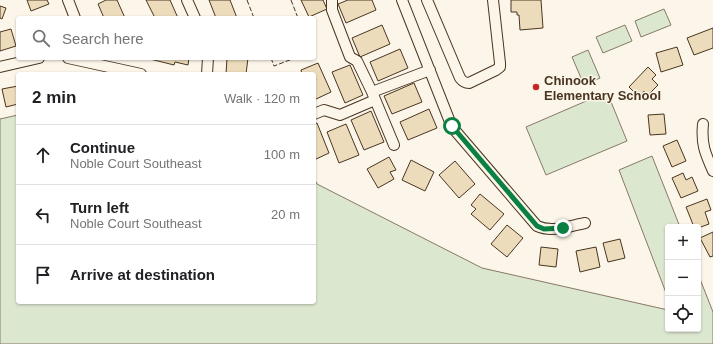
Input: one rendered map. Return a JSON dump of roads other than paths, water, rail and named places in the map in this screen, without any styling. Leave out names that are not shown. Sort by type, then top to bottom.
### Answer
[{"type":"street","points":[[68,0],[74,16]]},
{"type":"street","points":[[187,0],[194,16]]},
{"type":"street","points":[[332,0],[332,10],[350,57],[358,61],[394,145]]},
{"type":"street","points":[[402,0],[452,126],[537,226],[544,229],[553,229],[585,224]]},
{"type":"street","points":[[427,0],[460,78],[466,83],[469,83],[500,67],[492,0]]},
{"type":"street","points":[[0,67],[30,60]]},
{"type":"street","points":[[207,72],[208,60]]},
{"type":"street","points":[[93,61],[134,72]]},
{"type":"street","points":[[316,113],[324,110],[340,115],[373,96],[430,70]]},
{"type":"street","points":[[703,124],[701,138],[713,171]]},
{"type":"place","name":"Chinook Elementary School","points":[[536,87]]}]
